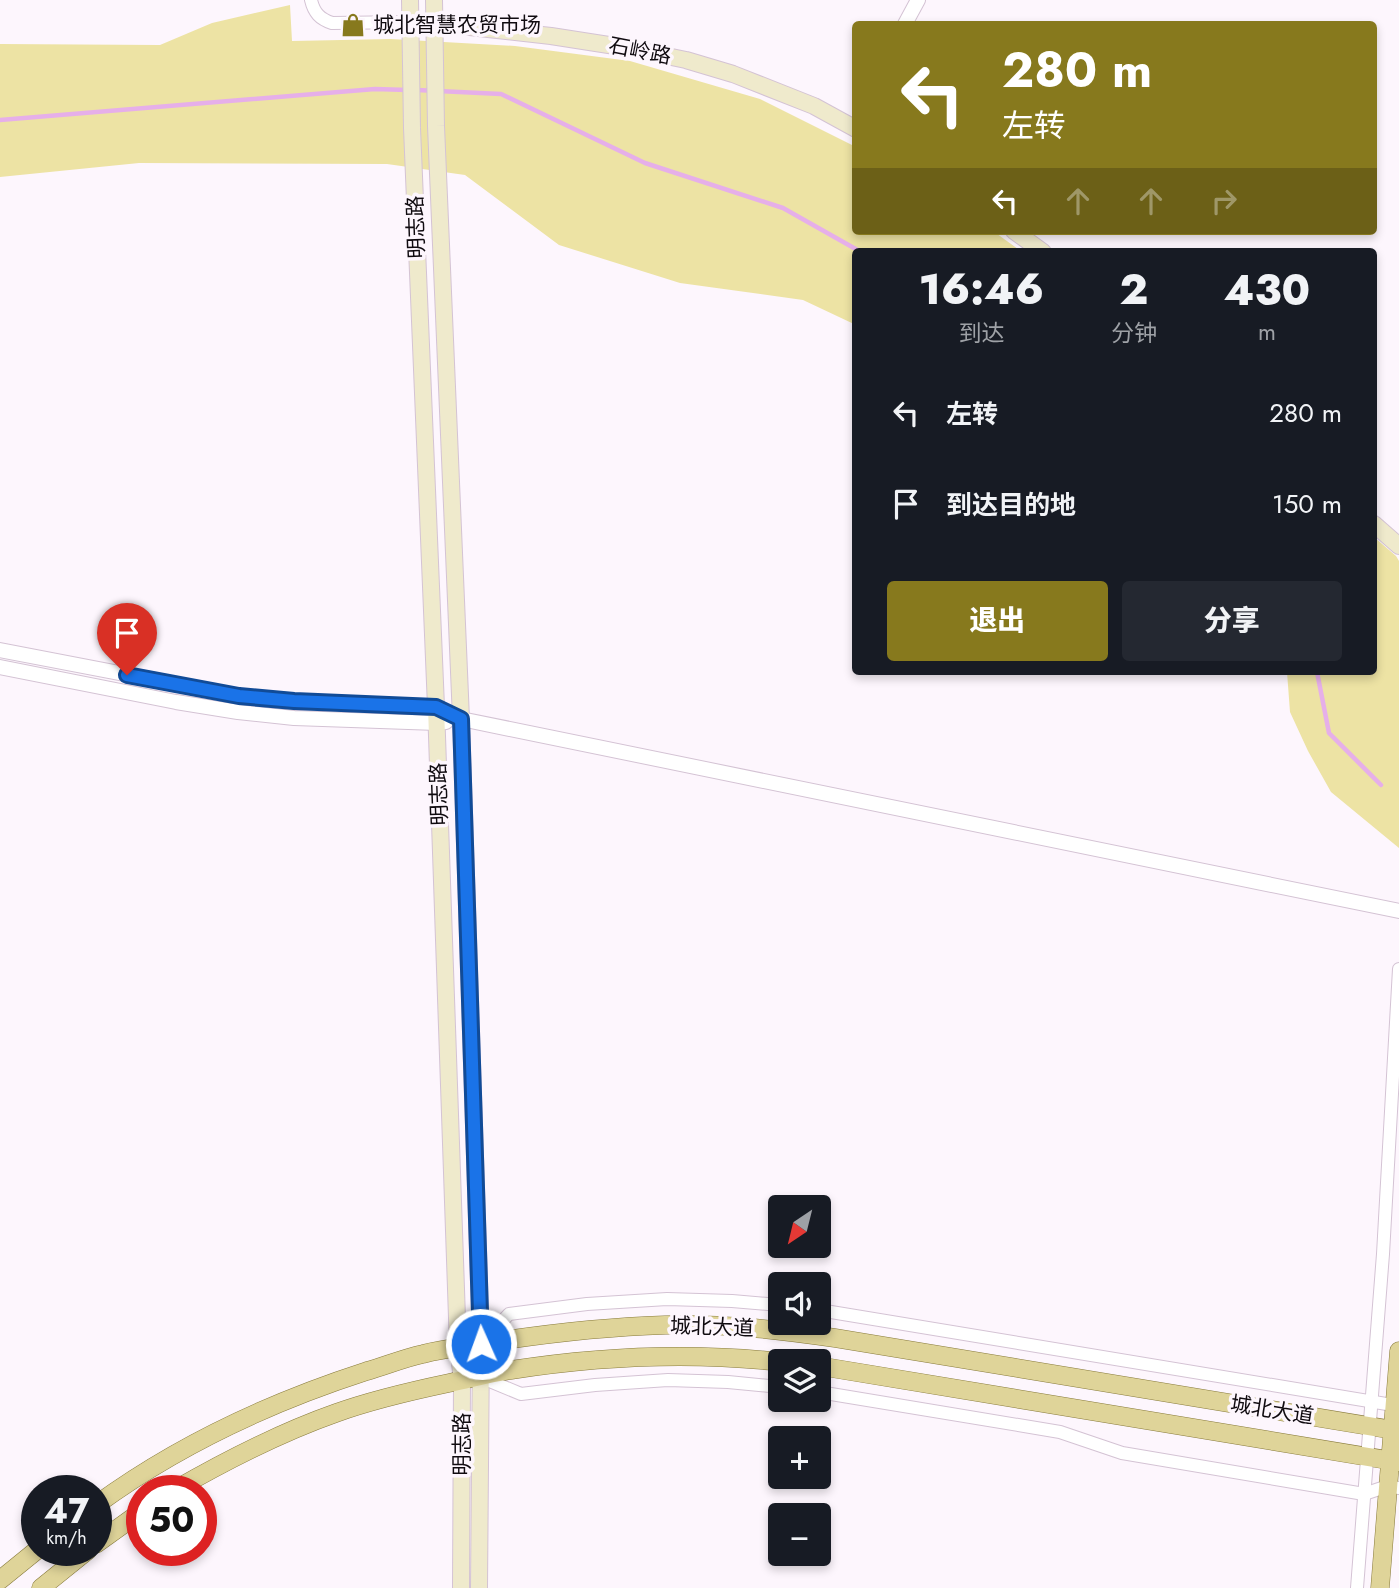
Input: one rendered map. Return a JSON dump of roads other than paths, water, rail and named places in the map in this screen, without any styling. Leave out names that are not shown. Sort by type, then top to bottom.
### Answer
[{"type":"main road","name":"明志路","points":[[410,0],[412,128],[437,723],[458,1347],[471,1378],[479,1588]]},
{"type":"main road","name":"明志路","points":[[434,0],[436,126],[461,719],[481,1344],[471,1378],[461,1588]]},
{"type":"main road","name":"石岭路","points":[[411,22],[551,36],[686,60],[733,74],[814,106],[852,128]]},
{"type":"main road","points":[[1020,235],[1037,248]]},
{"type":"main road","points":[[1377,527],[1399,546]]},
{"type":"main road","name":"城北大道","points":[[112,1493],[163,1461],[265,1409],[330,1383],[421,1354],[589,1329],[667,1324],[781,1330],[1396,1431]]},
{"type":"main road","points":[[1380,1588],[1394,1487],[1399,1351]]},
{"type":"main road","name":"城北大道","points":[[202,1475],[266,1442],[335,1413],[509,1370],[592,1360],[668,1355],[768,1361]]},
{"type":"main road","name":"城北大道","points":[[831,1368],[1395,1461]]},
{"type":"main road","points":[[0,1580],[21,1563]]},
{"type":"main road","points":[[41,1588],[68,1566]]},
{"type":"street","points":[[311,0],[317,14],[332,23],[411,22]]},
{"type":"street","points":[[907,21],[918,0]]},
{"type":"street","points":[[0,650],[239,696],[436,707],[461,719],[1399,911]]},
{"type":"street","points":[[0,667],[238,712],[295,718],[437,723],[461,719]]},
{"type":"street","points":[[1357,1588],[1384,1240],[1399,969]]},
{"type":"street","points":[[481,1344],[509,1314],[587,1304],[667,1299],[768,1304]]},
{"type":"street","points":[[831,1312],[1397,1405]]},
{"type":"street","points":[[471,1378],[521,1394],[668,1380],[768,1386]]},
{"type":"street","points":[[831,1394],[1060,1432],[1122,1453],[1364,1494],[1394,1487]]},
{"type":"waterway","points":[[0,120],[375,89],[408,90]]},
{"type":"waterway","points":[[417,90],[501,94],[645,163],[783,208],[854,248]]},
{"type":"waterway","points":[[1318,675],[1329,733],[1381,785]]},
{"type":"place","name":"城北智慧农贸市场","points":[[353,25]]}]
